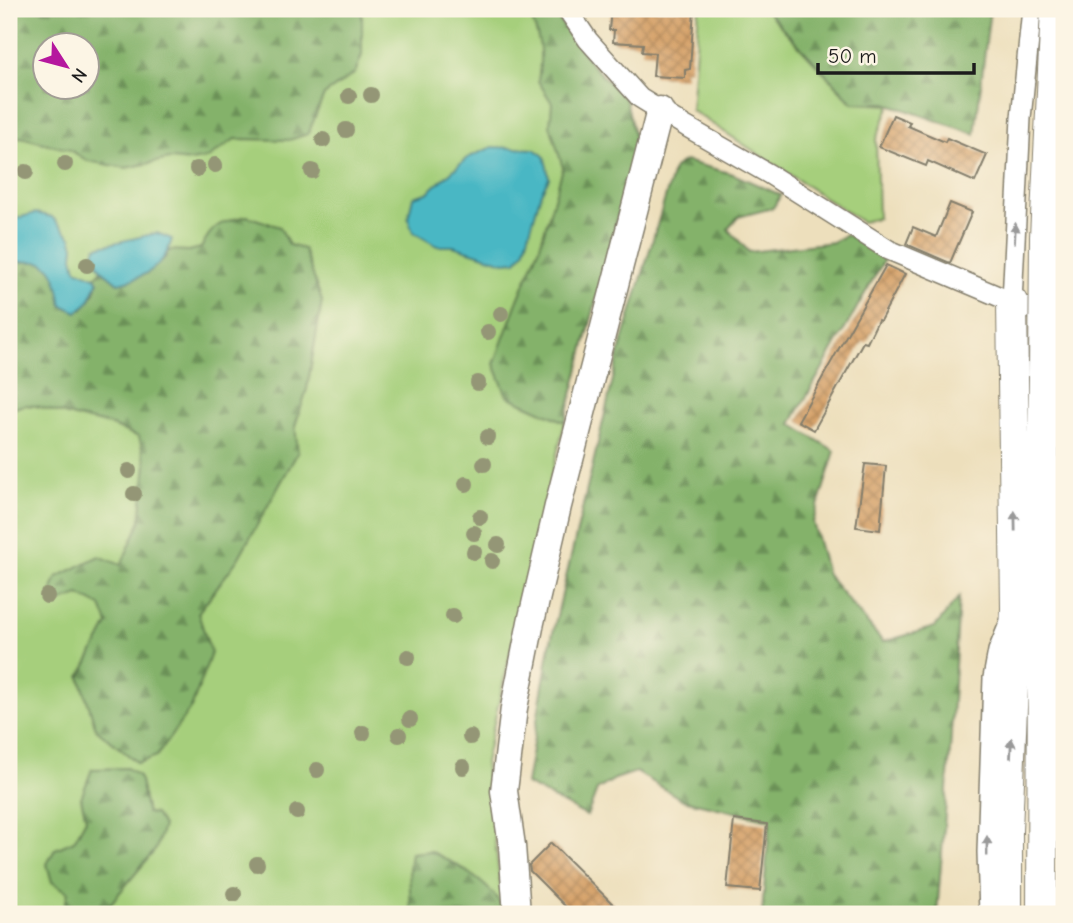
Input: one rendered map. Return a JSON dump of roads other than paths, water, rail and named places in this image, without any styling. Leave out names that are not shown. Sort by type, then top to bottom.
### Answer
[{"type":"main road","points":[[1042,914],[1045,237],[1056,9]]},
{"type":"main road","points":[[1007,914],[1007,831],[1016,608],[1012,302]]},
{"type":"street","points":[[568,9],[588,40],[640,98],[769,174],[889,250],[1012,302],[1064,320]]},
{"type":"street","points":[[1012,302],[1021,118],[1032,9]]},
{"type":"street","points":[[517,914],[512,846],[504,791],[513,709],[558,506],[660,110]]},
{"type":"street","points":[[989,914],[987,827],[993,678],[998,651],[1016,608]]},
{"type":"water","points":[[492,147],[534,149],[544,156],[547,167],[549,178],[541,193],[524,252],[516,261],[504,262],[453,246],[437,246],[413,232],[408,218],[413,197],[427,193],[467,158]]},
{"type":"water","points":[[36,213],[52,217],[71,237],[76,269],[95,277],[98,282],[88,303],[77,312],[62,305],[56,279],[49,267],[38,262],[9,261],[9,232],[13,219]]},
{"type":"water","points":[[157,233],[172,239],[169,249],[159,264],[136,278],[118,283],[102,270],[93,255],[96,247]]}]
